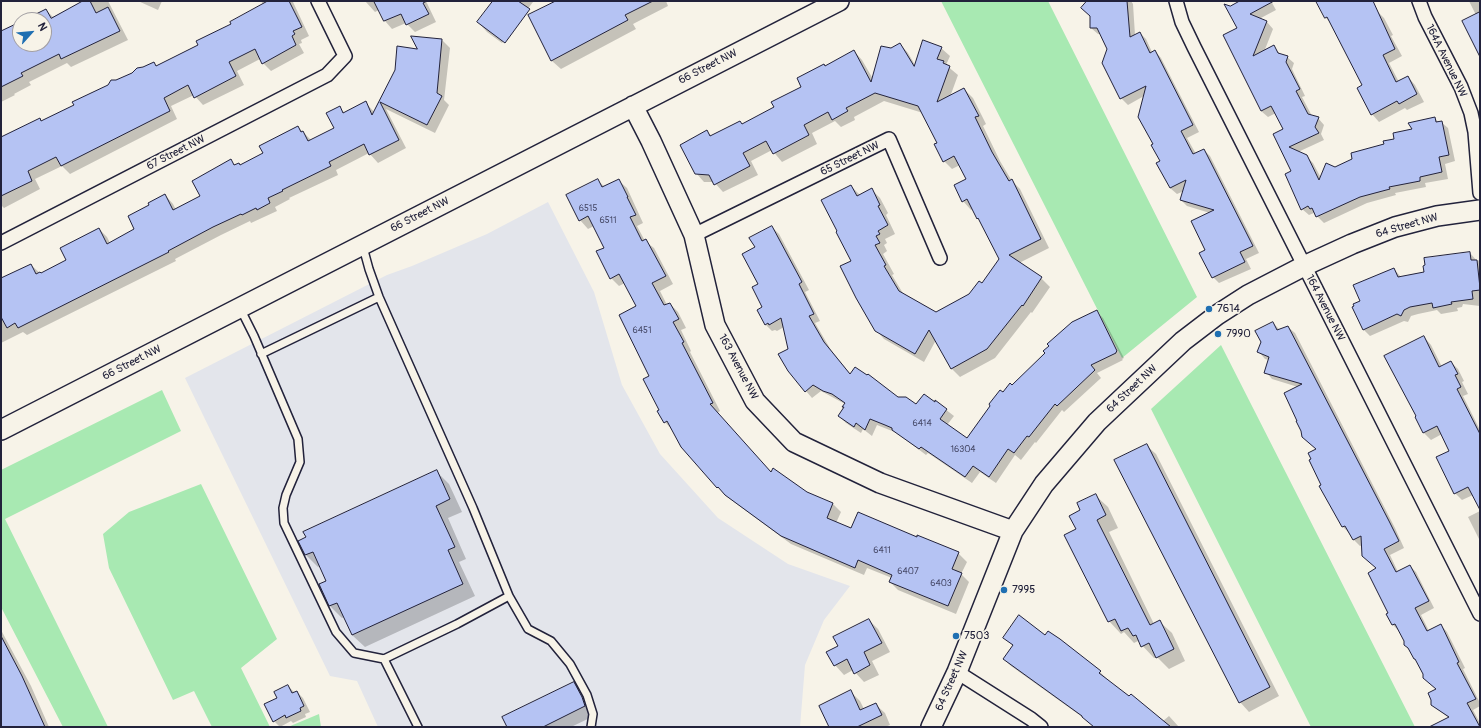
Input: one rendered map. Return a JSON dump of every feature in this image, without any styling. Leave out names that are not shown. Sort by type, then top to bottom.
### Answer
[{"type":"street","name":"67 Street NW","points":[[1,243],[326,75],[345,56],[318,1]]},
{"type":"street","name":"66 Street NW","points":[[1,430],[839,1]]},
{"type":"street","name":"164 Avenue NW","points":[[1176,1],[1182,22],[1194,47],[1480,614]]},
{"type":"street","name":"164A Avenue NW","points":[[1419,1],[1425,17],[1461,87],[1471,113],[1475,132],[1480,193]]},
{"type":"street","name":"163 Avenue NW","points":[[633,106],[651,141],[694,235],[715,325],[755,401],[794,442],[880,483],[1013,531]]},
{"type":"street","name":"65 Street NW","points":[[694,235],[890,140],[940,258]]},
{"type":"street","name":"64 Street NW","points":[[931,727],[956,672],[1013,531],[1044,484],[1079,441],[1097,422],[1183,342],[1217,315],[1248,295],[1304,266],[1394,227],[1437,216],[1480,210]]},
{"type":"street","points":[[956,672],[1031,719],[1041,727]]},
{"type":"lane","points":[[363,244],[369,269],[380,297],[473,508],[509,596],[528,629],[551,641],[570,664],[587,695],[593,714],[591,727]]},
{"type":"lane","points":[[261,354],[380,297]]},
{"type":"lane","points":[[240,308],[298,439],[300,462],[284,502],[284,523],[336,632],[354,653],[384,660],[509,596]]},
{"type":"lane","points":[[384,660],[418,727]]},
{"type":"shaded area","points":[[548,202],[594,292],[622,385],[660,454],[718,518],[788,564],[850,586],[824,620],[805,665],[800,727],[378,727],[357,681],[330,676],[185,378],[387,275],[487,234]]},
{"type":"green space","points":[[941,1],[1048,1],[1197,297],[1122,358]]},
{"type":"green space","points":[[1221,345],[1415,727],[1311,727],[1151,409]]},
{"type":"green space","points":[[162,390],[181,431],[5,519],[108,727],[63,727],[1,607],[1,470]]},
{"type":"green space","points":[[201,484],[277,639],[241,668],[270,727],[212,727],[194,691],[173,700],[109,568],[103,534],[129,512]]},
{"type":"green space","points":[[319,714],[321,727],[288,727]]},
{"type":"building","points":[[83,1],[90,1],[96,13],[108,7],[120,31],[61,59],[59,54],[21,73],[23,76],[1,87],[1,31],[12,26],[12,52],[52,52],[52,17]]},
{"type":"building","points":[[268,1],[289,1],[302,27],[293,31],[295,34],[292,36],[296,45],[262,64],[255,49],[229,62],[236,76],[194,98],[188,85],[164,98],[170,111],[61,166],[56,157],[28,171],[32,181],[1,196],[1,137],[40,118],[41,121],[74,105],[72,102],[108,85],[111,80],[116,80],[132,73],[137,68],[154,62],[156,66],[198,45],[196,41],[231,24],[230,22]]},
{"type":"building","points":[[374,1],[427,1],[423,3],[429,14],[406,25],[401,14],[384,21]]},
{"type":"building","points":[[493,1],[518,1],[530,9],[505,43],[477,22]]},
{"type":"building","points":[[556,1],[653,1],[625,15],[628,20],[551,61],[528,15]]},
{"type":"building","points":[[1087,1],[1127,1],[1130,37],[1140,32],[1150,53],[1155,50],[1193,125],[1181,131],[1193,154],[1204,149],[1253,246],[1240,252],[1245,262],[1212,278],[1199,253],[1205,250],[1191,221],[1214,210],[1180,200],[1186,180],[1170,188],[1156,163],[1160,161],[1151,145],[1153,144],[1138,117],[1146,86],[1120,99],[1102,63],[1107,49],[1097,28],[1090,28],[1090,16],[1081,8]]},
{"type":"building","points":[[1240,1],[1274,1],[1250,14],[1267,21],[1253,56],[1274,45],[1278,53],[1288,56],[1286,62],[1300,89],[1296,91],[1308,114],[1319,117],[1315,127],[1319,133],[1289,147],[1307,155],[1319,180],[1326,163],[1335,167],[1352,159],[1351,153],[1384,144],[1383,141],[1394,139],[1393,133],[1412,129],[1408,123],[1435,117],[1436,122],[1442,121],[1449,155],[1439,157],[1442,172],[1420,177],[1420,181],[1389,187],[1390,189],[1360,197],[1316,217],[1312,208],[1310,209],[1308,206],[1301,210],[1285,174],[1291,171],[1273,134],[1283,129],[1271,106],[1261,111],[1223,35],[1237,28],[1224,4],[1230,6]]},
{"type":"building","points":[[1316,1],[1373,1],[1395,49],[1383,55],[1396,82],[1408,76],[1417,94],[1399,104],[1397,101],[1371,115],[1357,88],[1362,85],[1327,17],[1325,18]]},
{"type":"building","points":[[46,9],[48,12],[40,12]]},
{"type":"building","points":[[1480,12],[1480,57],[1462,21]]},
{"type":"building","points":[[411,36],[442,39],[437,93],[442,96],[427,125],[380,102],[399,140],[369,155],[364,144],[329,162],[331,166],[268,198],[270,203],[257,210],[256,208],[213,227],[168,251],[169,252],[18,328],[15,323],[7,328],[1,317],[1,278],[31,264],[36,274],[41,273],[66,260],[60,248],[99,228],[107,244],[134,229],[128,216],[149,205],[148,203],[165,194],[173,210],[200,196],[192,181],[231,159],[234,165],[239,163],[240,165],[263,153],[259,146],[298,126],[301,132],[303,131],[308,141],[334,128],[326,113],[340,106],[343,113],[366,101],[372,115],[395,70],[397,46],[417,49]]},
{"type":"building","points":[[923,40],[942,47],[937,59],[944,61],[943,63],[950,66],[937,102],[964,88],[979,116],[975,117],[992,152],[1009,181],[1012,179],[1041,239],[1009,255],[1042,277],[1023,306],[1022,305],[987,349],[951,369],[929,330],[915,354],[875,331],[840,266],[851,261],[821,200],[851,185],[857,196],[872,188],[880,205],[878,206],[888,225],[878,231],[880,234],[876,236],[880,243],[875,245],[886,265],[884,266],[899,291],[936,312],[969,294],[979,281],[982,283],[999,259],[967,199],[962,202],[954,185],[966,179],[954,156],[943,162],[934,144],[937,143],[918,106],[875,93],[846,108],[848,111],[832,120],[828,112],[804,125],[809,135],[773,154],[766,141],[743,153],[750,166],[714,185],[709,175],[695,174],[680,145],[707,130],[710,136],[740,121],[742,124],[774,107],[771,102],[801,87],[797,78],[824,64],[825,66],[854,50],[871,82],[881,46],[891,48],[900,43],[914,66]]},
{"type":"building","points":[[598,179],[602,187],[619,179],[628,197],[636,215],[630,217],[642,241],[646,239],[666,276],[652,283],[664,305],[670,303],[679,319],[673,322],[684,342],[682,343],[713,403],[710,404],[771,472],[773,468],[807,492],[833,503],[827,518],[851,528],[858,512],[917,537],[917,535],[959,552],[952,569],[962,573],[948,606],[889,582],[892,575],[858,560],[855,568],[781,536],[725,495],[718,487],[717,488],[681,447],[667,421],[664,423],[657,411],[659,410],[643,379],[649,376],[619,315],[636,306],[619,274],[610,279],[596,251],[604,248],[588,216],[579,221],[566,195]]},
{"type":"building","points":[[772,226],[802,282],[799,284],[814,314],[809,316],[824,342],[850,374],[855,367],[867,375],[868,374],[898,397],[906,397],[916,404],[924,394],[935,402],[935,400],[947,409],[940,419],[967,438],[1000,390],[1003,392],[1010,383],[1012,385],[1045,353],[1043,351],[1049,346],[1047,344],[1072,322],[1097,310],[1117,351],[1116,353],[1091,365],[1095,370],[1057,406],[1055,404],[1029,437],[1027,436],[1014,453],[1008,449],[989,477],[973,466],[965,477],[921,447],[919,449],[892,430],[892,428],[870,419],[865,430],[856,423],[854,427],[838,416],[845,403],[832,394],[813,385],[805,392],[788,371],[778,354],[788,349],[781,318],[769,325],[768,323],[765,325],[757,310],[762,307],[752,287],[758,284],[742,254],[755,247],[749,238]]},
{"type":"building","points":[[1470,252],[1471,260],[1477,260],[1480,288],[1480,290],[1472,291],[1473,299],[1451,302],[1452,304],[1433,308],[1432,303],[1410,307],[1404,310],[1401,316],[1397,314],[1363,330],[1352,307],[1354,306],[1353,304],[1360,301],[1353,285],[1394,268],[1398,277],[1424,272],[1424,258]]},
{"type":"building","points":[[1273,322],[1277,330],[1288,326],[1389,521],[1399,541],[1384,549],[1396,572],[1410,565],[1429,601],[1415,608],[1427,631],[1441,624],[1459,662],[1457,663],[1476,699],[1467,703],[1480,727],[1429,727],[1449,717],[1431,705],[1431,700],[1428,693],[1436,689],[1423,678],[1423,674],[1408,648],[1404,645],[1404,641],[1395,624],[1392,625],[1386,614],[1388,613],[1368,573],[1376,568],[1362,556],[1361,536],[1353,540],[1345,526],[1342,527],[1319,486],[1321,485],[1309,460],[1311,459],[1308,453],[1316,449],[1302,437],[1297,421],[1284,393],[1302,384],[1264,373],[1269,357],[1257,352],[1261,342],[1255,331]]},
{"type":"building","points":[[1424,336],[1439,367],[1451,361],[1458,374],[1455,375],[1461,387],[1457,389],[1480,434],[1480,510],[1468,487],[1454,494],[1436,457],[1449,451],[1437,426],[1423,433],[1415,417],[1416,416],[1384,356]]},
{"type":"building","points":[[1147,444],[1270,687],[1239,703],[1114,460]]},
{"type":"building","points":[[437,470],[450,499],[436,506],[455,547],[448,550],[463,584],[352,635],[337,603],[329,606],[319,584],[326,581],[313,552],[305,555],[298,541],[306,537],[303,532]]},
{"type":"building","points":[[1096,494],[1106,515],[1097,520],[1150,625],[1160,620],[1174,649],[1156,658],[1149,643],[1141,647],[1136,635],[1133,636],[1128,628],[1121,631],[1115,619],[1108,622],[1064,535],[1076,529],[1069,516],[1080,510],[1077,503]]},
{"type":"building","points":[[1019,615],[1045,635],[1048,631],[1060,639],[1101,671],[1099,673],[1129,696],[1131,694],[1171,727],[1094,727],[1082,716],[1003,659],[1013,645],[1003,638]]},
{"type":"building","points":[[869,619],[882,643],[864,652],[870,665],[854,674],[847,659],[834,666],[826,652],[838,646],[833,637]]},
{"type":"building","points":[[1,636],[22,676],[45,727],[1,727]]},
{"type":"building","points":[[574,682],[585,706],[543,727],[507,727],[502,717]]},
{"type":"building","points":[[288,685],[292,693],[297,691],[304,706],[300,708],[301,711],[286,718],[285,715],[273,722],[264,704],[277,698],[274,692]]},
{"type":"building","points":[[851,690],[860,710],[876,703],[882,715],[857,727],[829,727],[819,706]]},
{"type":"place","name":"7614","points":[[1209,309]]},
{"type":"place","name":"7990","points":[[1218,334]]},
{"type":"place","name":"7995","points":[[1004,590]]},
{"type":"place","name":"7503","points":[[956,636]]}]
